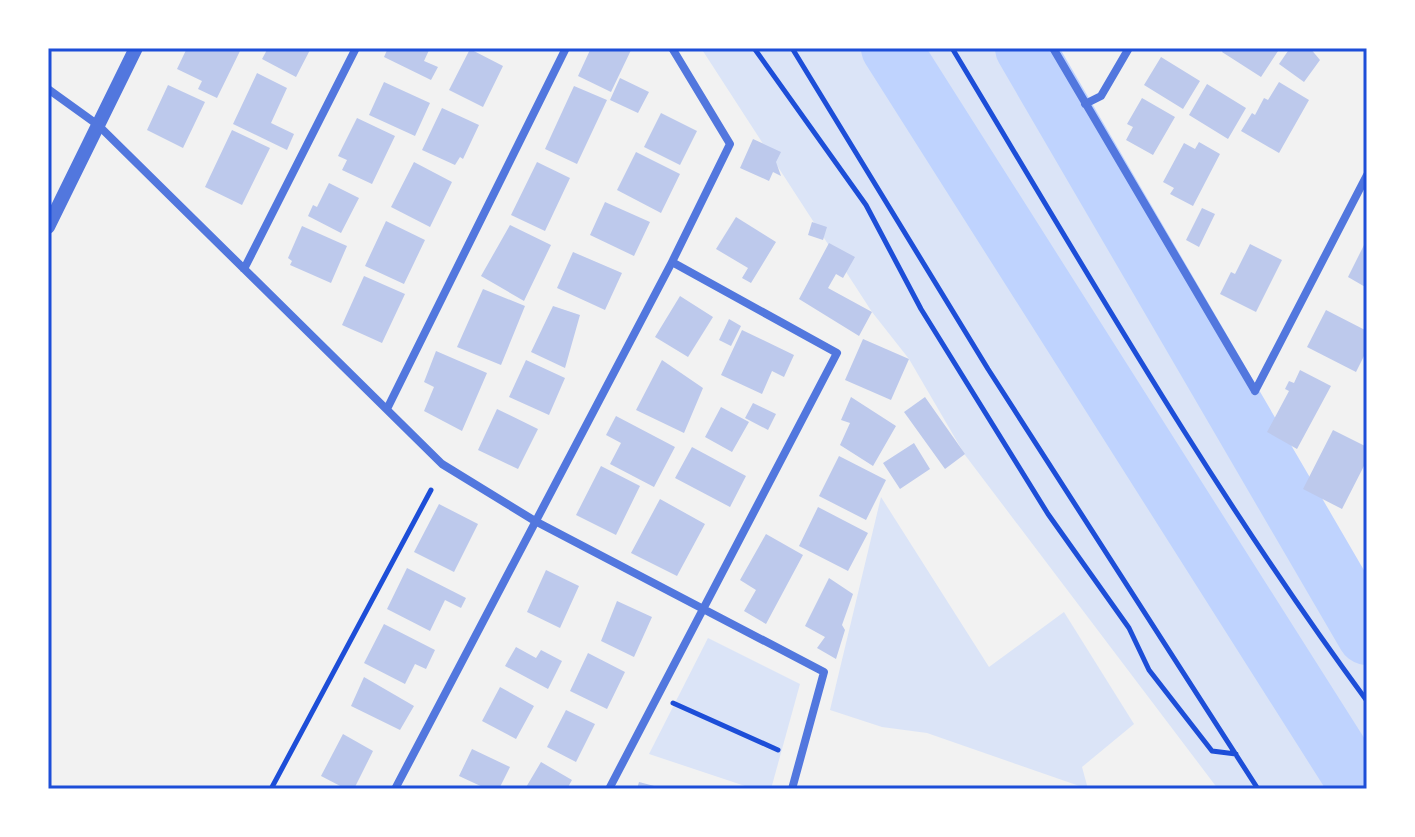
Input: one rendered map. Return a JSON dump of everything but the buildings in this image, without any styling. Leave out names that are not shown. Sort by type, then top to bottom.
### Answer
[{"type":"street","points":[[48,227],[136,48]]},
{"type":"street","points":[[244,269],[356,48]]},
{"type":"street","points":[[387,409],[566,48]]},
{"type":"street","points":[[395,789],[672,262],[730,144],[672,48]]},
{"type":"street","points":[[1053,48],[1255,391],[1367,175]]},
{"type":"street","points":[[1085,104],[1101,96],[1129,48]]},
{"type":"street","points":[[48,89],[98,125],[442,464],[535,521],[824,672],[792,789]]},
{"type":"street","points":[[609,789],[837,353],[672,262]]},
{"type":"path","points":[[754,48],[866,205],[921,309],[1048,514],[1129,628],[1149,670],[1212,751],[1236,754]]},
{"type":"path","points":[[792,48],[988,369],[1258,789]]},
{"type":"path","points":[[952,48],[1122,330],[1302,612],[1367,701]]},
{"type":"path","points":[[271,789],[431,490]]},
{"type":"path","points":[[673,703],[778,750]]},
{"type":"shaded area","points":[[701,48],[1034,48],[1367,617],[1367,789],[1218,789],[965,455],[909,359],[872,312]]},
{"type":"shaded area","points":[[881,497],[989,667],[1064,612],[1134,724],[1082,767],[1088,789],[927,733],[882,727],[830,710]]},
{"type":"shaded area","points":[[708,638],[800,684],[771,789],[754,789],[649,754]]},
{"type":"waterway","points":[[891,48],[1361,789]]},
{"type":"waterway","points":[[1025,48],[1367,635]]}]
